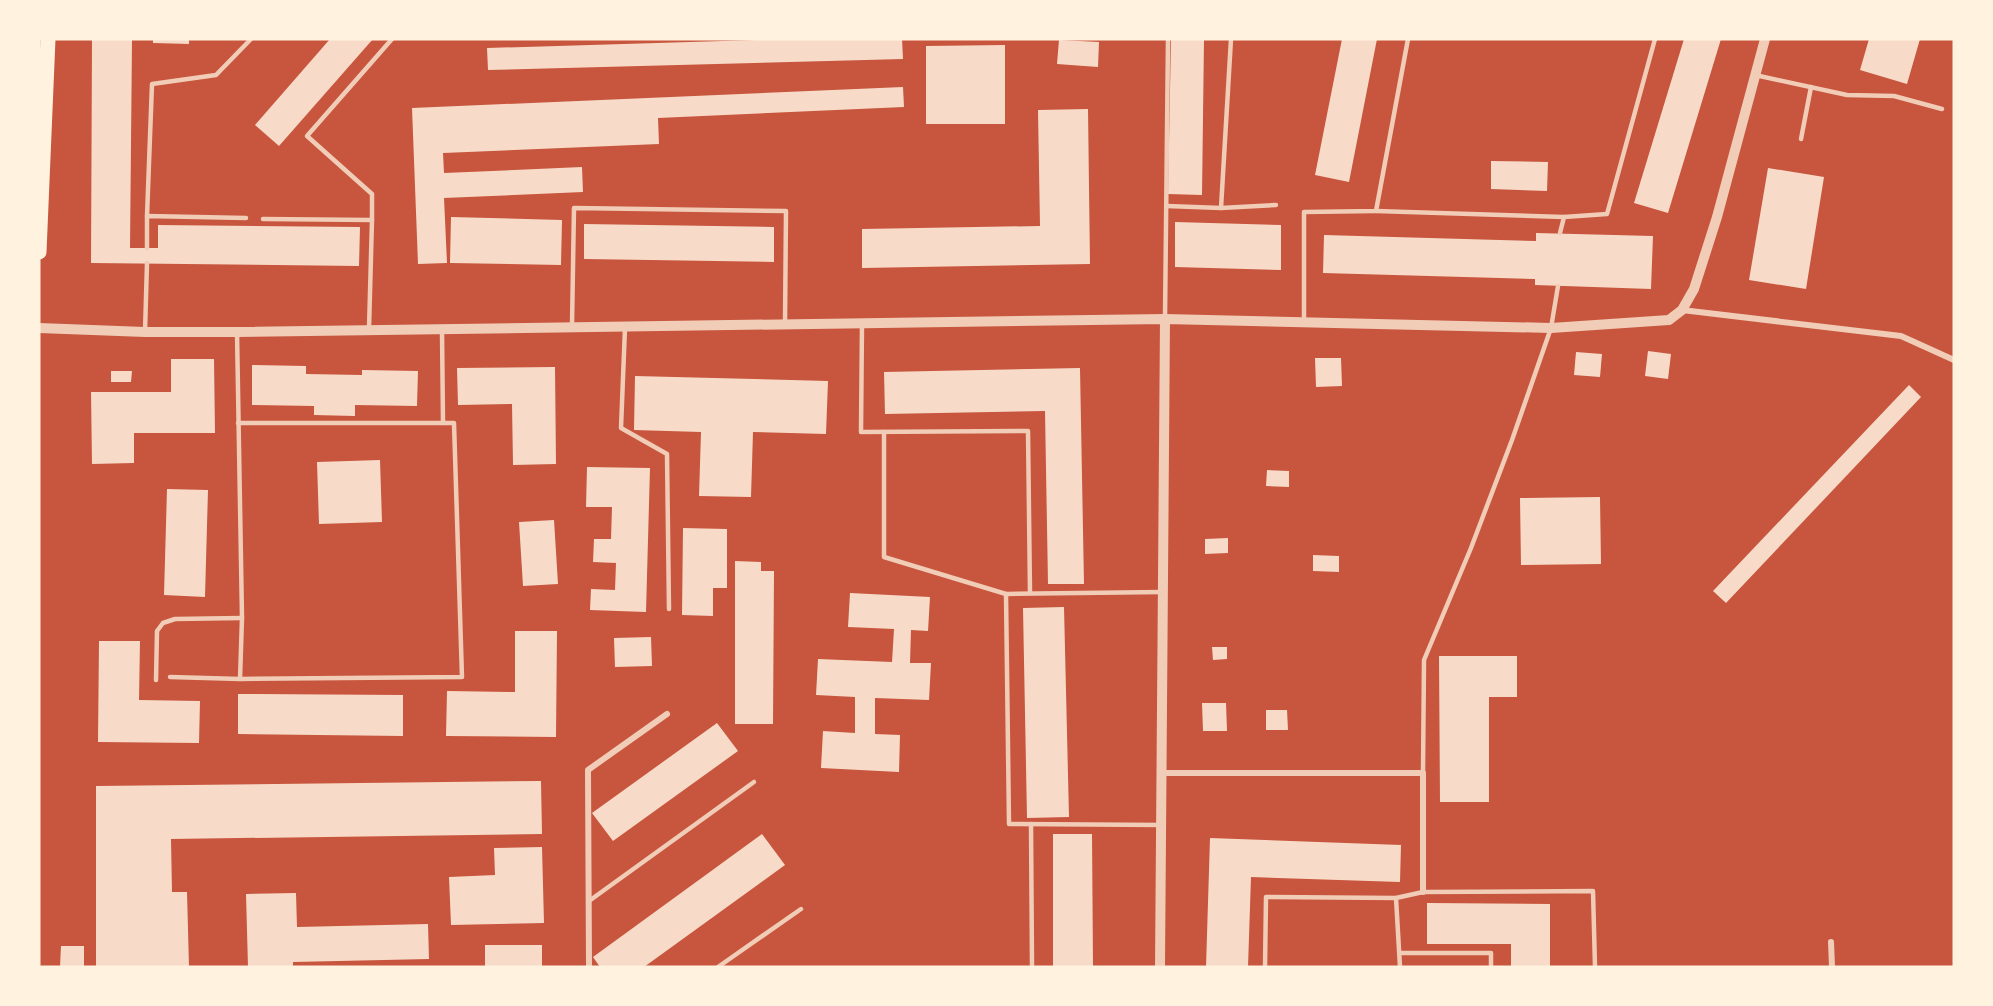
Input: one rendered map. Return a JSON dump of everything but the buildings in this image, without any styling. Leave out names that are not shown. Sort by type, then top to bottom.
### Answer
[{"type":"main road","points":[[39,252],[48,39]]},
{"type":"street","points":[[39,328],[145,332],[237,332],[1165,319],[1551,328],[1669,320],[1682,310],[1694,289],[1717,217],[1765,39]]},
{"type":"street","points":[[1682,310],[1901,336],[1954,360]]},
{"type":"street","points":[[1160,967],[1165,319]]},
{"type":"street","points":[[589,967],[588,770],[667,714]]},
{"type":"street","points":[[1162,773],[1423,773],[1424,892]]},
{"type":"street","points":[[1831,942],[1832,967]]},
{"type":"lane","points":[[147,248],[153,84],[216,75],[251,39]]},
{"type":"lane","points":[[369,329],[372,194],[307,136],[392,39]]},
{"type":"lane","points":[[1165,319],[1168,39]]},
{"type":"lane","points":[[1221,208],[1231,39]]},
{"type":"lane","points":[[1376,211],[1408,39]]},
{"type":"lane","points":[[1304,322],[1304,212],[1376,211],[1564,217],[1607,214],[1655,39]]},
{"type":"lane","points":[[1755,75],[1847,94],[1894,96],[1942,109]]},
{"type":"lane","points":[[1800,139],[1811,87]]},
{"type":"lane","points":[[1167,206],[1221,208],[1276,206]]},
{"type":"lane","points":[[572,326],[574,208],[786,211],[785,324]]},
{"type":"lane","points":[[147,216],[246,218]]},
{"type":"lane","points":[[1560,233],[1564,217]]},
{"type":"lane","points":[[262,219],[372,220]]},
{"type":"lane","points":[[145,332],[147,264]]},
{"type":"lane","points":[[1423,773],[1424,660],[1472,548],[1551,328],[1558,286]]},
{"type":"lane","points":[[862,323],[861,432],[1028,431],[1030,593]]},
{"type":"lane","points":[[625,326],[621,428],[667,454],[669,609]]},
{"type":"lane","points":[[442,328],[443,423]]},
{"type":"lane","points":[[237,332],[242,618],[240,679]]},
{"type":"lane","points":[[170,677],[240,679],[462,677],[454,423],[238,423]]},
{"type":"lane","points":[[884,432],[884,557],[1006,594],[1163,592]]},
{"type":"lane","points":[[1006,594],[1009,824],[1162,825]]},
{"type":"lane","points":[[156,680],[157,631],[163,622],[175,619],[242,618]]},
{"type":"lane","points":[[589,901],[754,782]]},
{"type":"lane","points":[[1031,824],[1032,967]]},
{"type":"lane","points":[[1265,967],[1266,897],[1396,898],[1424,892],[1593,891],[1595,967]]},
{"type":"lane","points":[[1396,898],[1400,967]]},
{"type":"lane","points":[[718,967],[801,909]]},
{"type":"lane","points":[[1400,953],[1491,953],[1491,967]]}]
